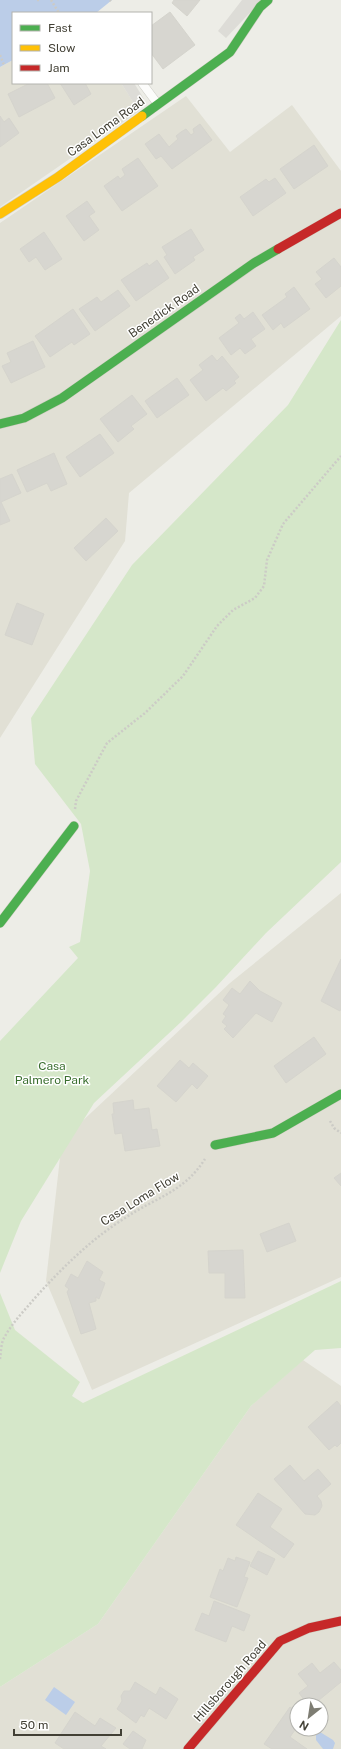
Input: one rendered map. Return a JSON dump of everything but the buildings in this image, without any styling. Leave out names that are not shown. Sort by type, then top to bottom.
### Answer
[{"type":"street","name":"Casa Loma Road","points":[[0,214],[58,176],[230,52],[260,7],[268,0]]},
{"type":"street","name":"Benedick Road","points":[[0,424],[24,418],[62,398],[254,263],[341,213]]},
{"type":"street","points":[[0,923],[74,826]]},
{"type":"street","points":[[215,1145],[273,1133],[341,1094]]},
{"type":"street","name":"Hillsborough Road","points":[[188,1749],[280,1641],[309,1628],[341,1622]]},
{"type":"lane","points":[[143,84],[158,104]]},
{"type":"path","points":[[51,0],[59,12]]},
{"type":"path","points":[[0,55],[4,65]]},
{"type":"path","points":[[74,826],[76,801],[107,743],[145,713],[183,676],[217,626],[233,610],[255,598],[264,586],[267,560],[282,524],[341,456]]},
{"type":"path","points":[[334,1128],[341,1133]]},
{"type":"path","name":"Casa Loma Flow","points":[[0,1358],[3,1339],[16,1320],[68,1263],[90,1243],[126,1217],[185,1184],[196,1174],[215,1145]]},
{"type":"shaded area","points":[[242,0],[262,0],[226,38],[218,31]]},
{"type":"shaded area","points":[[12,61],[12,84],[122,84],[139,111],[0,207],[0,67]]},
{"type":"shaded area","points":[[122,84],[135,84],[144,99],[135,105]]},
{"type":"shaded area","points":[[186,96],[230,152],[292,105],[341,171],[341,316],[129,493],[125,541],[0,738],[0,223]]},
{"type":"shaded area","points":[[341,893],[341,1277],[92,1390],[46,1281],[62,1140],[230,983]]},
{"type":"shaded area","points":[[303,1360],[341,1386],[341,1749],[0,1749],[0,1687],[98,1624],[251,1406]]},
{"type":"green space","name":"Casa Palmero Park","points":[[341,320],[341,862],[266,933],[181,1022],[94,1103],[21,1221],[0,1273],[0,1041],[78,958],[69,947],[80,942],[90,871],[81,824],[35,764],[31,718],[132,565],[288,405]]},
{"type":"green space","points":[[341,1281],[341,1348],[315,1350],[251,1406],[98,1624],[0,1687],[0,1293],[15,1330],[80,1382],[72,1396],[83,1403]]},
{"type":"water","points":[[0,0],[112,0],[97,12],[12,12],[12,61],[0,67]]},
{"type":"water","points":[[54,1687],[75,1702],[66,1715],[45,1700]]},
{"type":"water","points":[[316,1737],[328,1737],[335,1743],[333,1749],[323,1749],[316,1740]]},
{"type":"traffic: fast","points":[[142,116],[230,52],[260,7],[268,0]]},
{"type":"traffic: fast","points":[[0,424],[24,418],[62,398],[254,263],[278,249]]},
{"type":"traffic: fast","points":[[0,923],[74,826]]},
{"type":"traffic: fast","points":[[215,1145],[273,1133],[341,1094]]},
{"type":"traffic: slow","points":[[0,214],[58,177],[142,116]]},
{"type":"traffic: jam","points":[[278,249],[341,213]]},
{"type":"traffic: jam","points":[[188,1749],[280,1641],[309,1628],[341,1621]]}]
